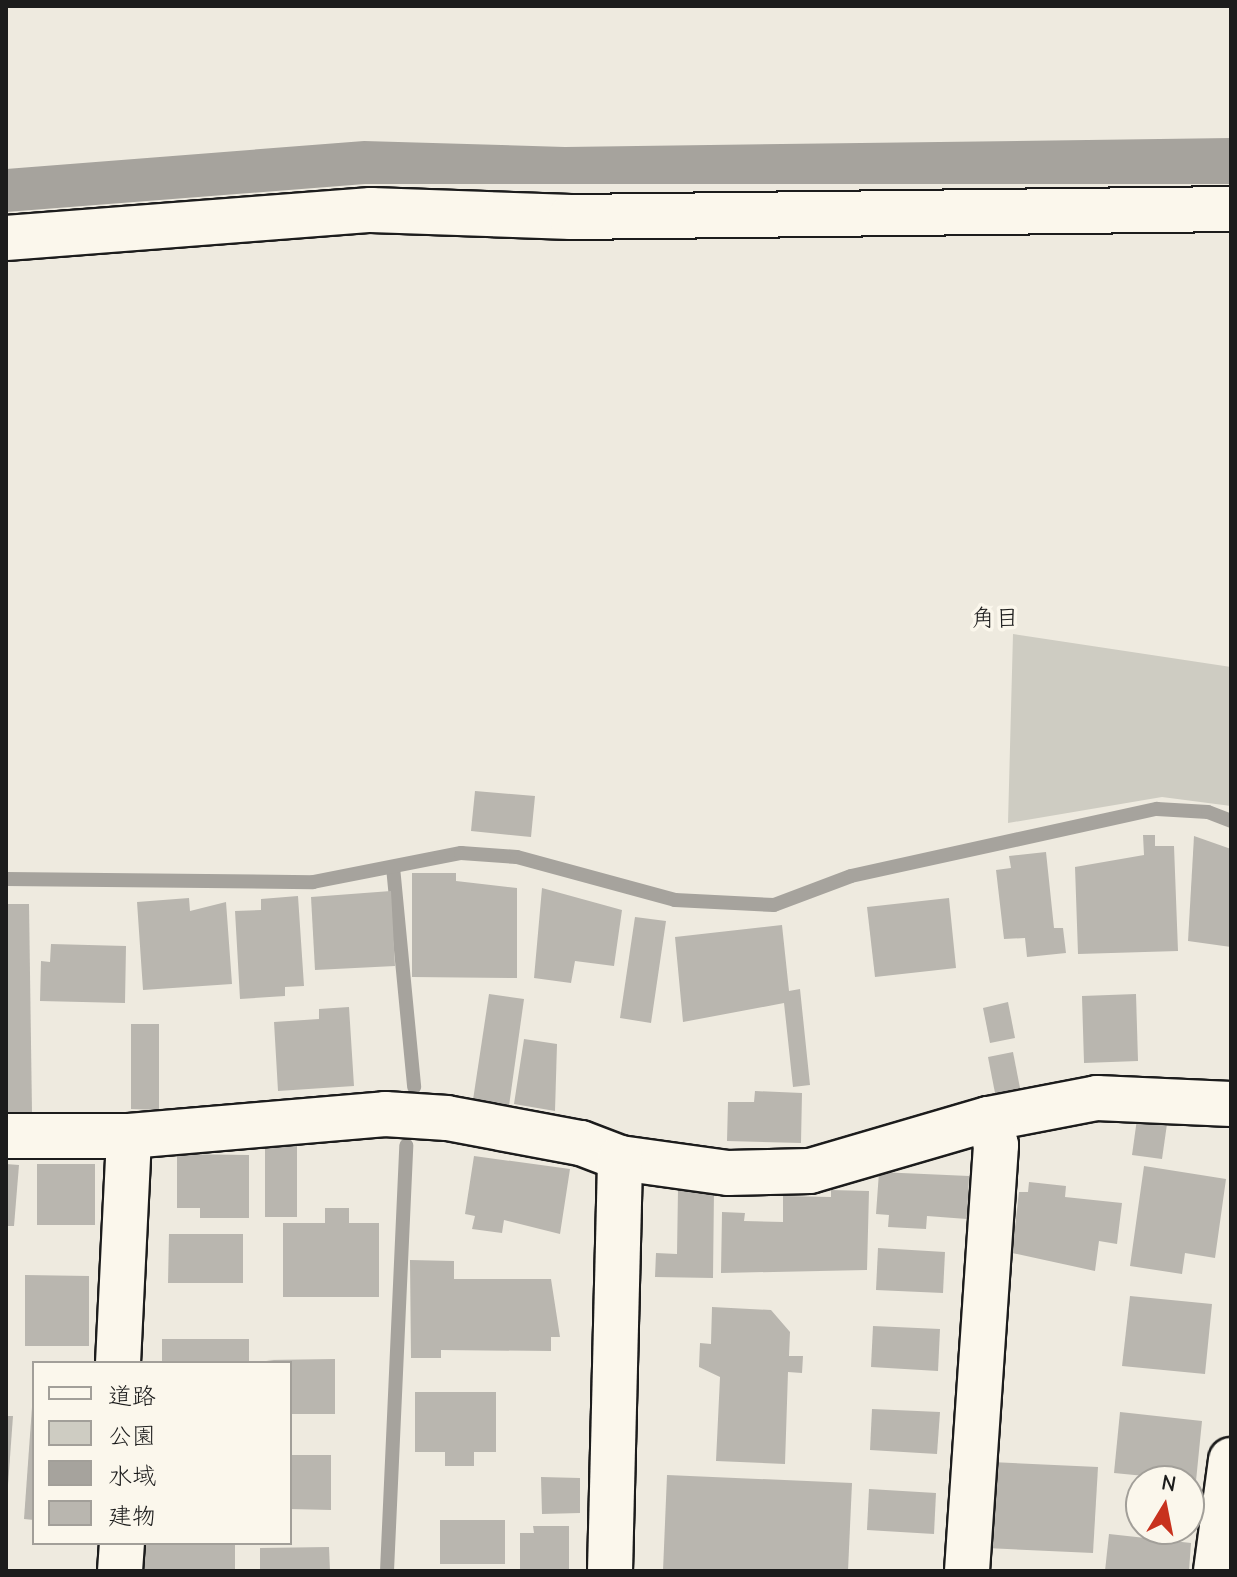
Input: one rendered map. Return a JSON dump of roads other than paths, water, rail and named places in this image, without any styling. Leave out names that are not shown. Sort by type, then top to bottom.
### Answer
[{"type":"street","points":[[6,238],[371,210],[571,217],[1231,209]]},
{"type":"street","points":[[6,1136],[129,1136],[385,1114],[581,1143],[620,1158],[728,1173],[810,1171],[988,1119],[1097,1098],[1231,1104]]},
{"type":"street","points":[[967,1571],[996,1145],[988,1119]]},
{"type":"street","points":[[118,1361],[129,1136]]},
{"type":"street","points":[[610,1571],[620,1158]]},
{"type":"street","points":[[1216,1571],[1231,1460]]},
{"type":"street","points":[[120,1571],[122,1545]]},
{"type":"water","points":[[1231,138],[1231,184],[365,184],[6,212],[6,169],[364,141],[565,147]]},
{"type":"waterway","points":[[6,879],[313,882],[461,853],[517,857],[675,900],[774,905],[851,876],[1157,809],[1208,812],[1231,821]]},
{"type":"waterway","points":[[393,867],[414,1087]]},
{"type":"waterway","points":[[387,1571],[406,1145]]},
{"type":"district","name":"角目","points":[[995,619]]}]
